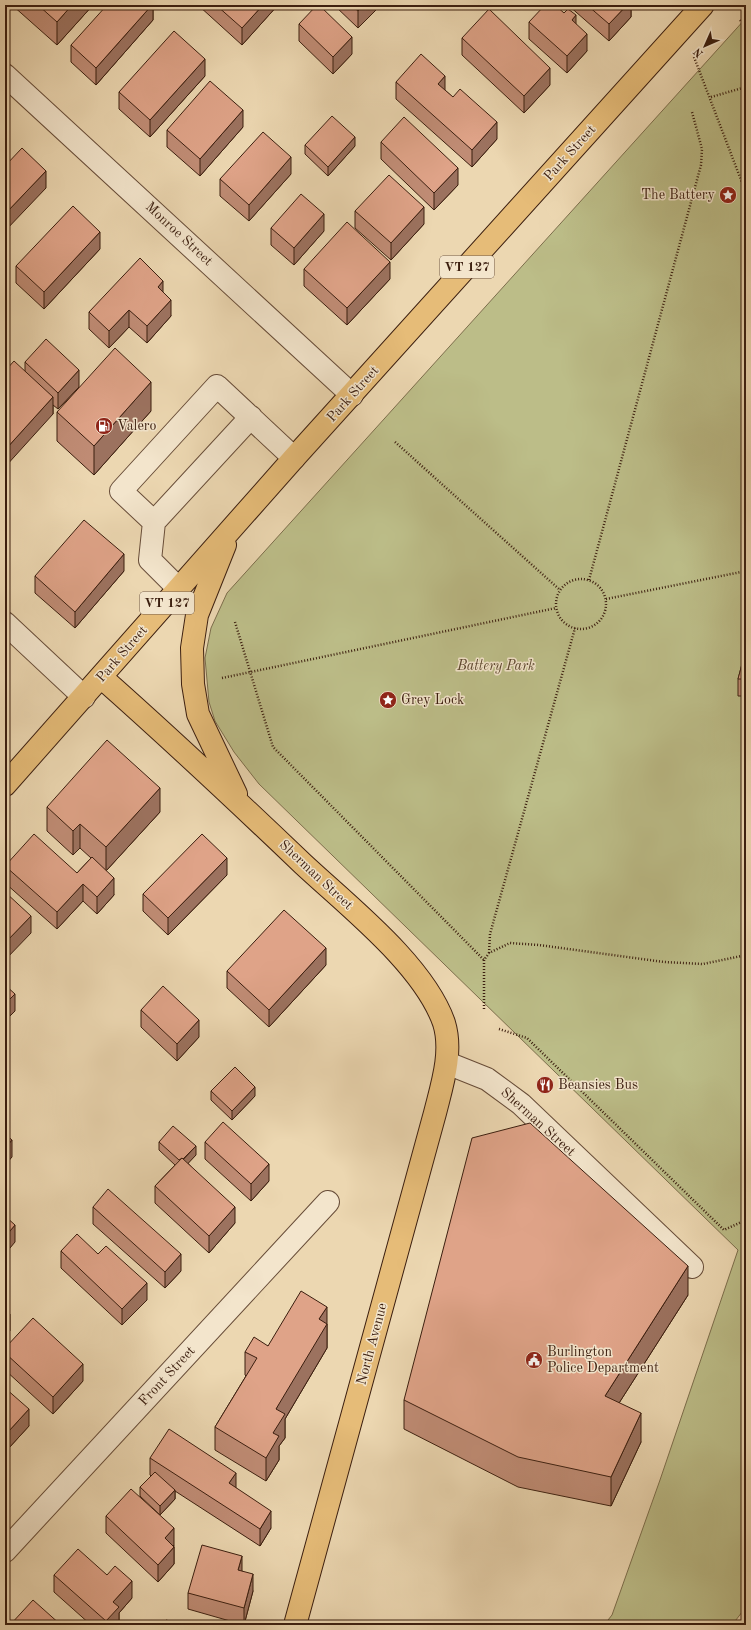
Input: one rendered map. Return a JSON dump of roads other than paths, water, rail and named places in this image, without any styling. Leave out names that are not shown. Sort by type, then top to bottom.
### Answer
[{"type":"main road","name":"Park Street","points":[[5,785],[294,458],[703,5]]},
{"type":"main road","name":"Sherman Street","points":[[232,529],[197,615],[192,648],[194,684],[198,714],[240,804]]},
{"type":"main road","name":"Sherman Street","points":[[101,677],[240,804],[389,944],[418,977],[432,996],[444,1024],[447,1063]]},
{"type":"main road","name":"North Avenue","points":[[295,1625],[436,1113],[447,1063]]},
{"type":"street","name":"Monroe Street","points":[[5,75],[352,395]]},
{"type":"street","points":[[154,522],[121,491],[217,386],[294,458]]},
{"type":"street","points":[[179,588],[150,560],[154,522],[251,417]]},
{"type":"street","points":[[5,623],[84,696]]},
{"type":"street","name":"Sherman Street","points":[[447,1063],[487,1079],[521,1104],[692,1267]]},
{"type":"street","name":"Front Street","points":[[5,1551],[328,1202]]},
{"type":"place","name":"The Battery","points":[[728,195]]},
{"type":"place","name":"Valero","points":[[104,426]]},
{"type":"place","name":"Grey Lock","points":[[388,700]]},
{"type":"place","name":"Beansies Bus","points":[[545,1085]]},
{"type":"place","name":"Burlington Police Department","points":[[534,1360]]},
{"type":"park label","name":"Battery Park","points":[[496,666]]}]
